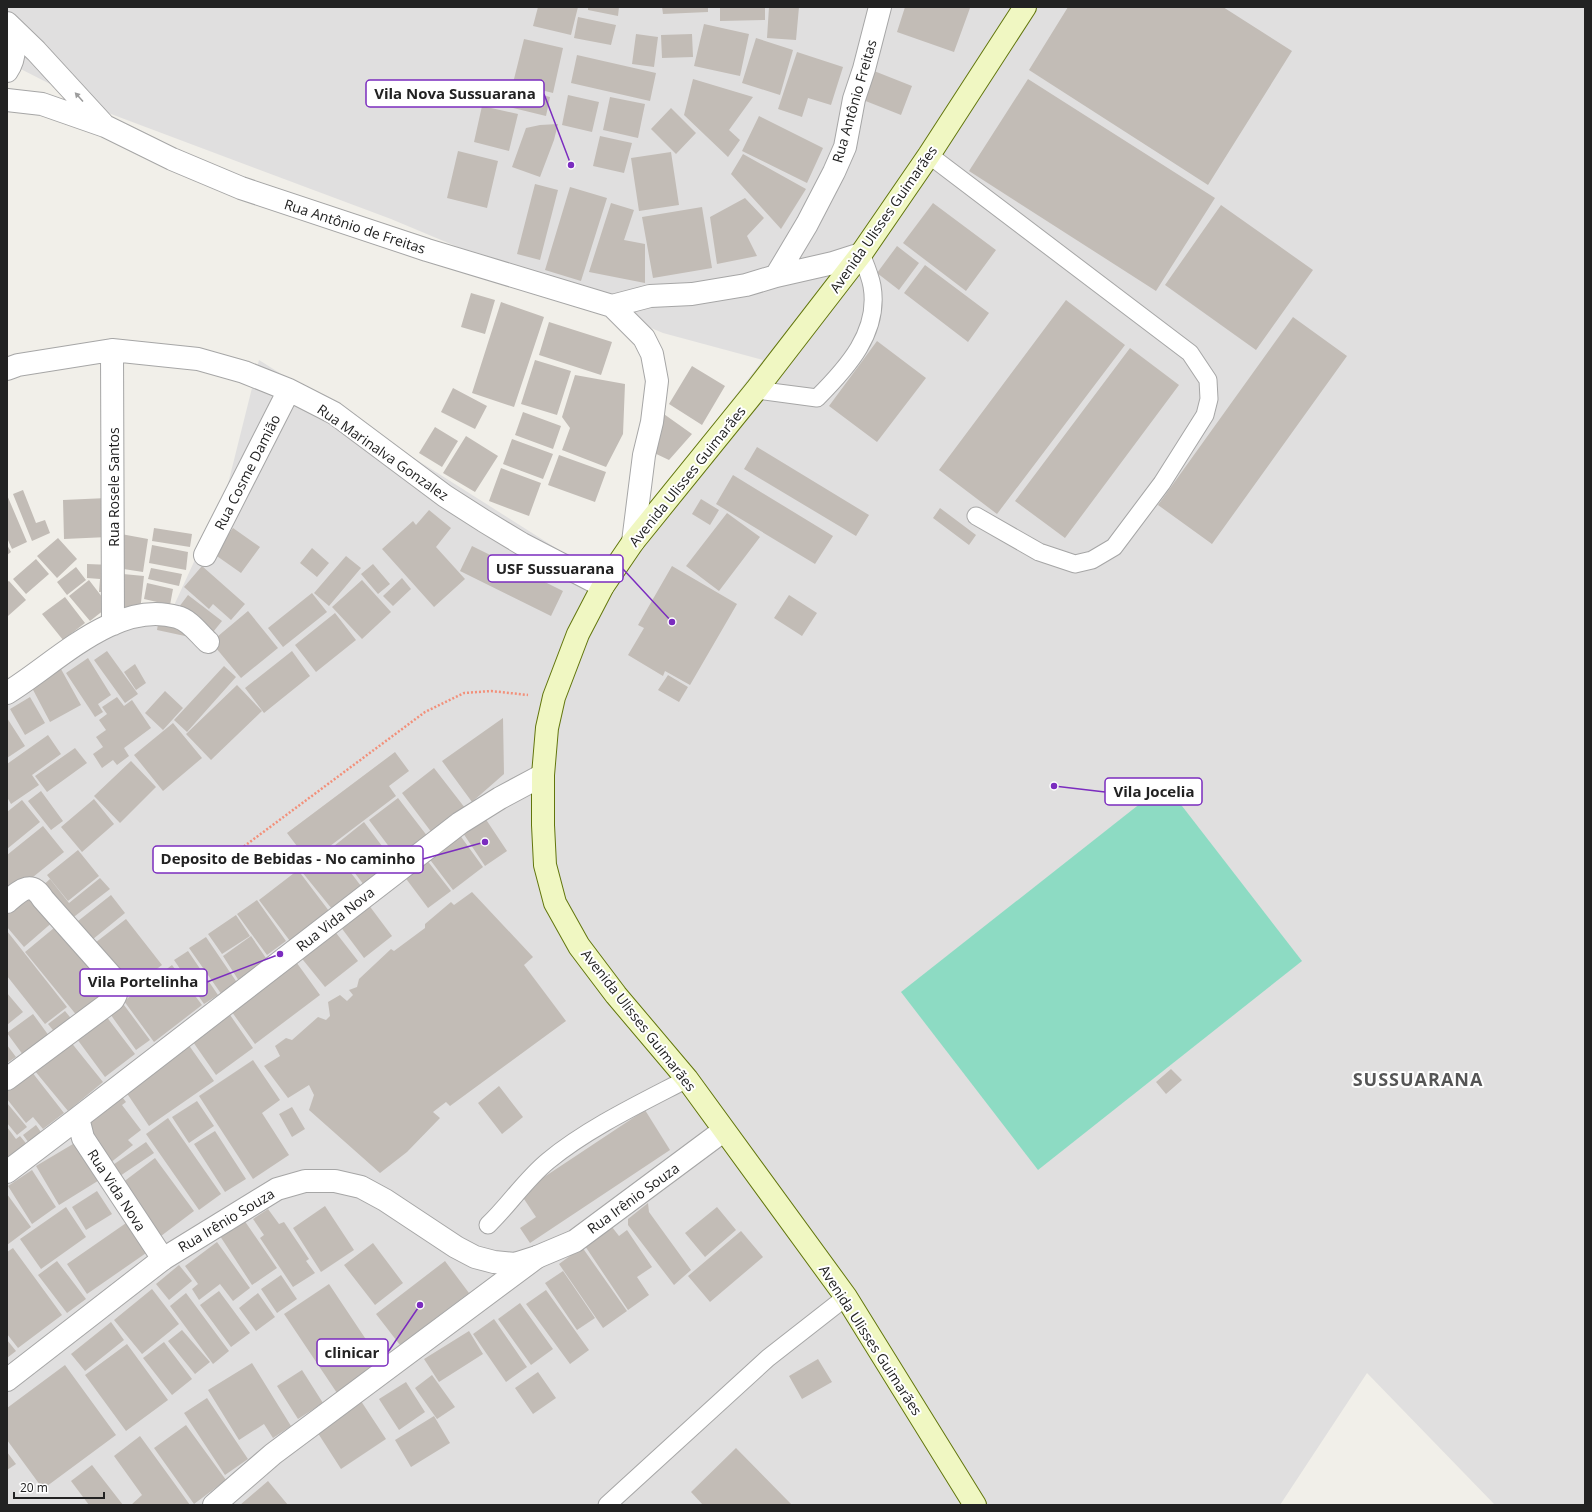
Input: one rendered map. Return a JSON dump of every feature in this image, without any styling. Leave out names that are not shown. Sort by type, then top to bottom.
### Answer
[{"type":"main road","name":"Avenida Ulisses Guimarães","points":[[975,1505],[846,1297],[723,1131],[687,1079],[662,1047],[616,995],[579,946],[555,903],[545,865],[543,775],[547,728],[554,697],[578,634],[603,586],[633,542],[756,390],[861,254],[929,155],[1025,7]]},
{"type":"street","name":"Rua Antônio Freitas","points":[[776,276],[807,224],[845,147],[854,99],[864,69],[880,7]]},
{"type":"street","points":[[7,24],[13,39],[13,54],[7,72]]},
{"type":"street","name":"Rua Antônio de Freitas","points":[[7,24],[36,51],[105,126]]},
{"type":"street","name":"Rua Antônio de Freitas","points":[[7,100],[42,104],[105,126],[172,159],[241,188],[427,250],[612,306],[644,338],[652,354],[657,381],[652,422],[644,455],[633,542]]},
{"type":"street","points":[[612,306],[650,296],[692,294],[721,290],[776,276],[833,264],[861,254]]},
{"type":"street","name":"Rua Marinalva Gonzalez","points":[[7,369],[18,365],[112,350],[198,359],[244,372],[289,390],[334,413],[445,496],[522,544],[603,586]]},
{"type":"street","name":"Rua Rosele Santos","points":[[112,350],[113,624]]},
{"type":"street","name":"Rua Cosme Damião","points":[[205,555],[289,390]]},
{"type":"street","points":[[7,694],[84,639],[113,624],[143,615],[178,617],[188,622],[208,642]]},
{"type":"street","name":"Rua Vida Nova","points":[[7,1172],[460,823],[500,798],[543,775]]},
{"type":"street","points":[[7,902],[25,889],[33,888],[38,891],[42,899],[114,979],[118,987],[117,994],[113,1000],[7,1079]]},
{"type":"street","name":"Rua Vida Nova","points":[[78,1118],[83,1138],[163,1259]]},
{"type":"street","name":"Rua Irênio Souza","points":[[7,1380],[163,1259],[277,1189],[305,1181],[335,1182],[361,1187],[385,1200],[456,1247],[475,1257],[494,1262],[515,1264],[537,1257],[575,1241],[723,1131]]},
{"type":"street","name":"Rua Irênio Souza","points":[[214,1505],[273,1454],[537,1257]]},
{"type":"lane","points":[[929,155],[1190,353],[1208,380],[1209,399],[1205,415],[1162,483],[1114,547],[1092,560],[1075,564],[1039,552],[976,516]]},
{"type":"lane","points":[[756,390],[817,398],[830,385],[859,350],[870,326],[874,307],[872,286],[861,254]]},
{"type":"lane","points":[[488,1225],[505,1208],[525,1182],[549,1160],[586,1135],[687,1079]]},
{"type":"lane","points":[[607,1505],[768,1358],[846,1297]]},
{"type":"path","points":[[230,856],[425,712],[457,696],[464,693],[492,691],[554,697]]},
{"type":"shaded area","points":[[7,7],[1585,7],[1585,1505],[1495,1505],[1367,1373],[1280,1505],[7,1505],[7,685],[91,630],[171,612],[226,492],[259,360],[597,574],[763,360],[663,333],[391,219],[103,111],[7,62]]},
{"type":"green space","points":[[1165,784],[1302,961],[1038,1170],[901,992]]},
{"type":"building","points":[[538,7],[578,7],[571,35],[533,26]]},
{"type":"building","points":[[588,7],[619,7],[618,16],[588,10]]},
{"type":"building","points":[[662,7],[708,7],[708,12],[663,14]]},
{"type":"building","points":[[720,7],[765,7],[765,20],[720,21]]},
{"type":"building","points":[[769,7],[799,7],[796,40],[767,38]]},
{"type":"building","points":[[905,7],[970,8],[954,52],[897,32]]},
{"type":"building","points":[[1068,7],[1223,7],[1292,51],[1208,185],[1029,70]]},
{"type":"building","points":[[578,17],[616,25],[611,45],[574,38]]},
{"type":"building","points":[[704,24],[749,34],[740,76],[694,66]]},
{"type":"building","points":[[636,34],[658,37],[654,67],[632,64]]},
{"type":"building","points":[[692,34],[693,57],[662,58],[661,35]]},
{"type":"building","points":[[756,38],[793,50],[780,95],[742,83]]},
{"type":"building","points":[[524,39],[563,48],[553,93],[513,83]]},
{"type":"building","points":[[797,52],[843,67],[831,105],[808,98],[802,117],[778,109]]},
{"type":"building","points":[[577,55],[656,73],[650,101],[571,83]]},
{"type":"building","points":[[869,69],[912,86],[901,115],[858,98]]},
{"type":"building","points":[[693,79],[753,97],[729,130],[740,140],[728,157],[684,115]]},
{"type":"building","points":[[1028,79],[1215,198],[1156,291],[969,171]]},
{"type":"building","points":[[513,88],[550,97],[546,116],[509,107]]},
{"type":"building","points":[[568,95],[599,102],[592,132],[562,125]]},
{"type":"building","points":[[610,97],[645,104],[638,138],[603,130]]},
{"type":"building","points":[[482,106],[518,114],[509,151],[474,142]]},
{"type":"building","points":[[671,108],[696,133],[676,154],[651,129]]},
{"type":"building","points":[[759,116],[823,148],[807,183],[742,151]]},
{"type":"building","points":[[558,124],[554,140],[540,177],[512,167],[526,128],[540,125]]},
{"type":"building","points":[[600,136],[632,143],[624,173],[593,166]]},
{"type":"building","points":[[458,151],[498,161],[487,208],[447,198]]},
{"type":"building","points":[[671,152],[679,205],[639,211],[631,158]]},
{"type":"building","points":[[743,154],[806,189],[781,229],[731,174]]},
{"type":"building","points":[[535,184],[558,190],[540,260],[517,254]]},
{"type":"building","points":[[570,187],[607,198],[581,281],[545,270]]},
{"type":"building","points":[[745,198],[764,218],[747,236],[757,256],[717,264],[710,217]]},
{"type":"building","points":[[611,203],[634,210],[624,240],[645,244],[645,283],[589,272]]},
{"type":"building","points":[[933,203],[996,250],[966,291],[903,243]]},
{"type":"building","points":[[1221,205],[1313,270],[1256,350],[1165,285]]},
{"type":"building","points":[[702,207],[712,268],[653,278],[642,217]]},
{"type":"building","points":[[897,246],[919,263],[899,290],[877,273]]},
{"type":"building","points":[[925,265],[989,313],[968,342],[904,293]]},
{"type":"building","points":[[471,293],[495,300],[485,334],[461,327]]},
{"type":"building","points":[[1066,300],[1125,345],[997,514],[939,470]]},
{"type":"building","points":[[501,302],[544,317],[514,407],[472,393]]},
{"type":"building","points":[[1293,317],[1347,356],[1212,544],[1158,505]]},
{"type":"building","points":[[549,322],[612,342],[601,375],[539,355]]},
{"type":"building","points":[[877,341],[926,378],[877,442],[829,406]]},
{"type":"building","points":[[1130,348],[1179,385],[1065,538],[1015,501]]},
{"type":"building","points":[[535,360],[571,371],[557,415],[521,404]]},
{"type":"building","points":[[692,366],[725,386],[702,425],[669,404]]},
{"type":"building","points":[[575,375],[625,384],[623,434],[606,467],[562,450],[570,428],[562,417]]},
{"type":"building","points":[[453,388],[487,406],[475,429],[441,412]]},
{"type":"building","points":[[523,412],[561,426],[553,449],[515,435]]},
{"type":"building","points":[[661,412],[692,434],[669,460],[650,451]]},
{"type":"building","points":[[435,427],[458,441],[442,467],[419,453]]},
{"type":"building","points":[[466,436],[498,456],[475,492],[443,473]]},
{"type":"building","points":[[512,439],[553,454],[543,479],[503,464]]},
{"type":"building","points":[[757,447],[869,515],[856,536],[744,469]]},
{"type":"building","points":[[559,455],[606,472],[595,502],[548,485]]},
{"type":"building","points":[[501,468],[541,483],[529,516],[489,501]]},
{"type":"building","points":[[733,475],[833,536],[815,564],[716,504]]},
{"type":"building","points":[[23,490],[36,523],[45,520],[50,533],[32,541],[13,494]]},
{"type":"building","points":[[7,495],[27,542],[12,549],[7,538]]},
{"type":"building","points":[[107,498],[108,537],[64,539],[63,500]]},
{"type":"building","points":[[701,499],[719,510],[710,525],[692,514]]},
{"type":"building","points":[[940,508],[976,535],[969,545],[933,518]]},
{"type":"building","points":[[429,510],[451,528],[436,547],[465,579],[434,607],[382,549],[413,521],[416,525]]},
{"type":"building","points":[[727,513],[760,537],[719,591],[686,566]]},
{"type":"building","points":[[154,528],[192,534],[190,547],[152,541]]},
{"type":"building","points":[[233,528],[260,547],[241,573],[214,554]]},
{"type":"building","points":[[121,534],[148,539],[143,572],[117,568]]},
{"type":"building","points":[[58,538],[77,559],[57,578],[37,556]]},
{"type":"building","points":[[7,545],[11,552],[7,555]]},
{"type":"building","points":[[152,545],[188,552],[186,570],[149,563]]},
{"type":"building","points":[[472,546],[563,591],[551,616],[460,571]]},
{"type":"building","points":[[312,548],[329,563],[317,577],[300,563]]},
{"type":"building","points":[[346,556],[361,568],[329,606],[314,593]]},
{"type":"building","points":[[36,559],[49,574],[26,594],[13,579]]},
{"type":"building","points":[[87,564],[112,565],[111,592],[99,592],[100,579],[87,578]]},
{"type":"building","points":[[373,564],[390,584],[378,594],[361,574]]},
{"type":"building","points":[[202,566],[245,604],[231,620],[213,604],[209,609],[184,587]]},
{"type":"building","points":[[672,566],[737,604],[690,685],[665,671],[663,676],[628,655],[644,628],[638,625]]},
{"type":"building","points":[[76,567],[86,580],[67,595],[57,582]]},
{"type":"building","points":[[151,568],[182,574],[179,586],[148,579]]},
{"type":"building","points":[[123,574],[144,576],[140,611],[118,608]]},
{"type":"building","points":[[402,578],[411,589],[393,606],[383,596]]},
{"type":"building","points":[[89,580],[109,606],[90,621],[69,596]]},
{"type":"building","points":[[362,580],[391,612],[362,639],[332,607]]},
{"type":"building","points":[[9,581],[26,600],[8,616],[7,582]]},
{"type":"building","points":[[147,583],[173,589],[170,605],[144,599]]},
{"type":"building","points":[[312,593],[327,612],[283,647],[268,628]]},
{"type":"building","points":[[188,595],[222,621],[209,637],[176,611]]},
{"type":"building","points":[[789,595],[817,613],[802,636],[774,618]]},
{"type":"building","points":[[65,597],[85,623],[63,640],[42,614]]},
{"type":"building","points":[[248,611],[278,648],[241,678],[211,642]]},
{"type":"building","points":[[335,613],[356,640],[316,672],[295,645]]},
{"type":"building","points":[[159,618],[187,624],[185,636],[157,630]]},
{"type":"building","points":[[107,651],[138,694],[125,703],[94,660]]},
{"type":"building","points":[[292,651],[310,676],[264,713],[245,688]]},
{"type":"building","points":[[88,658],[111,695],[98,704],[103,712],[95,717],[66,673]]},
{"type":"building","points":[[135,664],[146,683],[136,690],[124,672]]},
{"type":"building","points":[[224,666],[236,677],[187,732],[174,720]]},
{"type":"building","points":[[61,669],[81,705],[50,722],[31,686]]},
{"type":"building","points":[[668,675],[688,687],[679,702],[658,690]]},
{"type":"building","points":[[237,685],[262,711],[211,760],[186,734]]},
{"type":"building","points":[[165,691],[183,708],[163,730],[145,713]]},
{"type":"building","points":[[30,697],[45,723],[25,735],[10,709]]},
{"type":"building","points":[[117,697],[124,706],[132,700],[151,728],[124,748],[129,756],[117,765],[113,760],[102,768],[93,754],[103,747],[96,737],[106,730],[99,720],[107,714],[102,707]]},
{"type":"building","points":[[7,718],[25,746],[7,758]]},
{"type":"building","points":[[503,718],[504,774],[472,802],[442,761]]},
{"type":"building","points":[[173,723],[202,758],[163,791],[134,755]]},
{"type":"building","points":[[48,735],[61,754],[32,775],[39,785],[11,804],[7,797],[7,764]]},
{"type":"building","points":[[75,748],[87,763],[47,792],[35,776]]},
{"type":"building","points":[[395,752],[409,771],[389,786],[396,796],[309,862],[287,833]]},
{"type":"building","points":[[131,761],[156,787],[120,823],[94,796]]},
{"type":"building","points":[[434,768],[465,808],[432,833],[402,793]]},
{"type":"building","points":[[41,791],[63,821],[51,830],[28,801]]},
{"type":"building","points":[[398,798],[428,837],[399,860],[369,820]]},
{"type":"building","points":[[94,799],[114,824],[82,852],[61,827]]},
{"type":"building","points":[[22,800],[40,822],[7,849],[7,812]]},
{"type":"building","points":[[485,818],[507,851],[485,866],[463,833]]},
{"type":"building","points":[[364,822],[394,862],[364,885],[334,846]]},
{"type":"building","points":[[43,826],[64,852],[7,898],[7,855]]},
{"type":"building","points":[[459,834],[483,867],[453,890],[428,857]]},
{"type":"building","points":[[332,848],[361,886],[332,909],[302,872]]},
{"type":"building","points":[[78,850],[99,876],[68,901],[47,875]]},
{"type":"building","points":[[426,859],[451,891],[428,908],[404,876]]},
{"type":"building","points":[[298,870],[329,911],[290,941],[259,900]]},
{"type":"building","points":[[100,878],[110,889],[66,923],[39,889],[50,879],[69,903]]},
{"type":"building","points":[[29,889],[55,920],[24,947],[7,927],[7,908]]},
{"type":"building","points":[[472,892],[533,957],[524,965],[566,1021],[450,1106],[446,1102],[433,1112],[440,1118],[407,1152],[380,1173],[309,1110],[314,1095],[309,1085],[288,1098],[264,1066],[280,1056],[275,1046],[286,1038],[292,1040],[318,1017],[326,1020],[330,1016],[328,1002],[340,995],[347,1001],[353,995],[349,990],[357,987],[359,979],[391,949],[394,951],[425,928],[425,924],[451,902],[454,905]]},
{"type":"building","points":[[111,895],[125,913],[87,944],[73,925]]},
{"type":"building","points":[[257,900],[286,941],[267,955],[237,914]]},
{"type":"building","points":[[368,904],[392,936],[364,958],[340,926]]},
{"type":"building","points":[[236,915],[250,936],[222,954],[208,934]]},
{"type":"building","points":[[126,919],[162,965],[126,992],[91,946]]},
{"type":"building","points":[[60,923],[113,988],[78,1017],[25,952]]},
{"type":"building","points":[[333,929],[358,961],[325,987],[299,955]]},
{"type":"building","points":[[7,931],[67,1007],[45,1024],[7,976]]},
{"type":"building","points":[[251,936],[268,961],[239,981],[223,956]]},
{"type":"building","points":[[206,937],[238,984],[222,995],[189,948]]},
{"type":"building","points":[[188,951],[218,995],[204,1004],[174,960]]},
{"type":"building","points":[[294,959],[320,995],[255,1044],[229,1008]]},
{"type":"building","points":[[172,965],[202,1005],[154,1042],[124,1001]]},
{"type":"building","points":[[7,993],[23,1012],[7,1025]]},
{"type":"building","points":[[121,1001],[150,1040],[136,1050],[108,1011]]},
{"type":"building","points":[[65,1011],[74,1022],[57,1035],[48,1024]]},
{"type":"building","points":[[228,1012],[253,1048],[216,1075],[191,1039]]},
{"type":"building","points":[[33,1014],[52,1040],[26,1059],[7,1033]]},
{"type":"building","points":[[106,1016],[135,1054],[105,1077],[77,1039]]},
{"type":"building","points":[[66,1036],[103,1082],[68,1111],[30,1065]]},
{"type":"building","points":[[188,1044],[214,1081],[149,1126],[124,1089]]},
{"type":"building","points":[[7,1045],[16,1057],[7,1063]]},
{"type":"building","points":[[253,1060],[280,1100],[262,1113],[289,1155],[253,1179],[199,1096]]},
{"type":"building","points":[[28,1067],[64,1113],[43,1129],[33,1117],[26,1123],[7,1099],[7,1084]]},
{"type":"building","points":[[1171,1069],[1182,1080],[1166,1094],[1156,1082]]},
{"type":"building","points":[[499,1086],[523,1117],[502,1134],[478,1103]]},
{"type":"building","points":[[119,1093],[126,1102],[122,1105],[141,1130],[128,1140],[133,1145],[110,1163],[83,1128],[99,1116]]},
{"type":"building","points":[[197,1101],[214,1126],[189,1143],[172,1117]]},
{"type":"building","points":[[7,1103],[27,1127],[17,1135],[7,1123]]},
{"type":"building","points":[[292,1107],[305,1129],[292,1137],[279,1114]]},
{"type":"building","points":[[645,1110],[670,1150],[530,1243],[520,1228],[536,1217],[520,1193]]},
{"type":"building","points":[[168,1118],[221,1194],[199,1210],[146,1134]]},
{"type":"building","points":[[36,1125],[45,1138],[32,1147],[23,1135]]},
{"type":"building","points":[[7,1127],[16,1139],[20,1136],[29,1147],[7,1165]]},
{"type":"building","points":[[215,1131],[246,1179],[225,1192],[194,1144]]},
{"type":"building","points":[[78,1141],[101,1179],[59,1205],[36,1166]]},
{"type":"building","points":[[146,1142],[154,1153],[117,1178],[110,1167]]},
{"type":"building","points":[[155,1158],[194,1211],[161,1236],[122,1183]]},
{"type":"building","points":[[32,1170],[56,1207],[32,1224],[8,1186]]},
{"type":"building","points":[[97,1191],[112,1214],[86,1230],[72,1207]]},
{"type":"building","points":[[7,1194],[31,1227],[7,1245]]},
{"type":"building","points":[[648,1203],[649,1212],[691,1270],[674,1285],[628,1225],[628,1219]]},
{"type":"building","points":[[325,1206],[354,1250],[321,1272],[293,1228]]},
{"type":"building","points":[[66,1207],[86,1237],[41,1269],[20,1239]]},
{"type":"building","points":[[717,1207],[736,1230],[705,1257],[685,1233]]},
{"type":"building","points":[[268,1209],[279,1224],[284,1222],[309,1259],[306,1261],[315,1273],[293,1287],[260,1238],[264,1235],[253,1219]]},
{"type":"building","points":[[244,1220],[277,1268],[252,1285],[220,1236]]},
{"type":"building","points":[[129,1221],[149,1251],[87,1294],[67,1264]]},
{"type":"building","points":[[612,1227],[619,1236],[627,1230],[652,1267],[637,1277],[649,1295],[628,1310],[585,1246]]},
{"type":"building","points":[[741,1231],[763,1257],[710,1302],[688,1276]]},
{"type":"building","points":[[217,1242],[250,1288],[233,1301],[220,1284],[199,1300],[192,1289],[198,1284],[185,1266]]},
{"type":"building","points":[[373,1243],[403,1283],[375,1305],[344,1265]]},
{"type":"building","points":[[582,1247],[627,1311],[603,1328],[559,1264]]},
{"type":"building","points":[[13,1248],[62,1315],[18,1348],[7,1334],[7,1252]]},
{"type":"building","points":[[57,1261],[86,1299],[67,1313],[38,1275]]},
{"type":"building","points":[[445,1261],[469,1293],[400,1345],[376,1314]]},
{"type":"building","points":[[179,1265],[192,1281],[169,1300],[156,1284]]},
{"type":"building","points":[[563,1271],[595,1318],[577,1330],[545,1283]]},
{"type":"building","points":[[281,1275],[297,1299],[277,1313],[261,1289]]},
{"type":"building","points":[[329,1284],[381,1362],[337,1393],[284,1314]]},
{"type":"building","points":[[152,1289],[179,1324],[142,1354],[114,1320]]},
{"type":"building","points":[[546,1290],[589,1350],[570,1364],[526,1304]]},
{"type":"building","points":[[219,1291],[250,1333],[231,1347],[200,1305]]},
{"type":"building","points":[[186,1293],[229,1351],[213,1364],[170,1306]]},
{"type":"building","points":[[258,1293],[275,1317],[256,1331],[239,1308]]},
{"type":"building","points":[[520,1303],[553,1349],[531,1365],[498,1319]]},
{"type":"building","points":[[494,1319],[527,1367],[506,1382],[473,1334]]},
{"type":"building","points":[[111,1322],[124,1340],[85,1371],[71,1354]]},
{"type":"building","points":[[182,1330],[210,1362],[195,1374],[168,1341]]},
{"type":"building","points":[[469,1331],[483,1354],[439,1382],[424,1359]]},
{"type":"building","points":[[7,1340],[16,1351],[7,1358]]},
{"type":"building","points":[[164,1342],[192,1379],[172,1395],[143,1358]]},
{"type":"building","points":[[127,1344],[168,1400],[126,1431],[85,1375]]},
{"type":"building","points":[[818,1359],[832,1382],[802,1399],[789,1376]]},
{"type":"building","points":[[252,1363],[291,1426],[273,1438],[264,1424],[239,1440],[208,1390]]},
{"type":"building","points":[[65,1365],[116,1435],[43,1489],[7,1440],[7,1408]]},
{"type":"building","points":[[302,1370],[323,1403],[298,1419],[277,1386]]},
{"type":"building","points":[[538,1372],[556,1398],[533,1414],[515,1388]]},
{"type":"building","points":[[432,1375],[455,1407],[437,1419],[415,1388]]},
{"type":"building","points":[[406,1382],[425,1412],[399,1430],[379,1399]]},
{"type":"building","points":[[207,1398],[248,1459],[225,1475],[184,1413]]},
{"type":"building","points":[[359,1398],[386,1439],[341,1469],[314,1427]]},
{"type":"building","points":[[434,1416],[450,1443],[411,1467],[395,1440]]},
{"type":"building","points":[[186,1425],[226,1480],[194,1504],[154,1448]]},
{"type":"building","points":[[140,1436],[190,1505],[131,1505],[142,1495],[114,1456]]},
{"type":"building","points":[[736,1448],[792,1505],[703,1505],[691,1492]]},
{"type":"building","points":[[7,1452],[16,1464],[7,1470]]},
{"type":"building","points":[[92,1465],[123,1505],[89,1505],[71,1481]]},
{"type":"building","points":[[268,1481],[288,1505],[240,1505]]},
{"type":"place","name":"Vila Nova Sussuarana","points":[[571,165]]},
{"type":"place","name":"USF Sussuarana","points":[[672,622]]},
{"type":"place","name":"Vila Jocelia","points":[[1054,786]]},
{"type":"place","name":"Deposito de Bebidas - No caminho","points":[[485,842]]},
{"type":"place","name":"Vila Portelinha","points":[[280,954]]},
{"type":"place","name":"clinicar","points":[[420,1305]]},
{"type":"district","name":"SUSSUARANA","points":[[1418,1079]]}]
